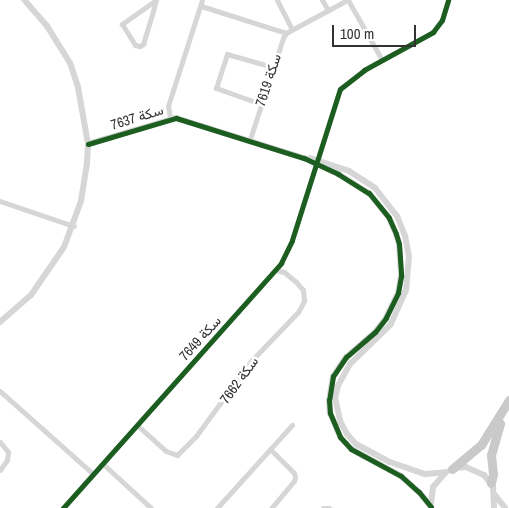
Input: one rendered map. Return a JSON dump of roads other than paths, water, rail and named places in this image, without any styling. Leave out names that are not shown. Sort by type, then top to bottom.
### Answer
[{"type":"main road","points":[[449,470],[481,445],[509,400]]},
{"type":"main road","points":[[491,483],[493,474],[491,455],[497,428],[509,408]]},
{"type":"street","points":[[0,322],[18,308],[42,281],[64,247],[74,226],[85,184],[88,144],[78,87],[70,63],[47,26],[24,0]]},
{"type":"street","points":[[156,0],[143,44],[140,46],[135,45],[122,24],[156,0]]},
{"type":"street","points":[[277,0],[292,30]]},
{"type":"street","points":[[322,0],[328,10]]},
{"type":"street","points":[[170,118],[168,106],[202,3],[286,33],[348,0],[382,60]]},
{"type":"street","name":"سكة 7649","points":[[63,508],[275,270],[289,246],[340,89],[350,79],[433,32],[442,20],[448,0]]},
{"type":"street","name":"سكة 7619","points":[[250,139],[286,33]]},
{"type":"street","points":[[261,104],[216,88],[227,54],[273,67]]},
{"type":"street","name":"سكة 7637","points":[[88,144],[170,118],[185,119],[250,139]]},
{"type":"street","points":[[250,139],[317,163],[349,172],[375,188],[397,216],[405,236],[409,256],[406,290],[391,324],[350,364],[338,386],[335,398],[341,423],[356,444],[390,462],[425,474],[459,467],[476,470],[491,483],[495,495],[505,508]]},
{"type":"street","points":[[317,163],[362,187],[378,202],[389,218],[396,234],[401,262],[398,293],[386,318],[375,332],[346,357],[333,376],[329,400],[333,424],[340,438],[351,449],[401,476],[419,492],[431,507]]},
{"type":"street","points":[[0,201],[74,226]]},
{"type":"street","name":"سكة 7662","points":[[137,426],[166,451],[177,455],[196,436],[251,361],[298,312],[304,301],[303,290],[296,282],[284,272],[275,270]]},
{"type":"street","points":[[0,391],[93,474]]},
{"type":"street","points":[[217,508],[292,425]]},
{"type":"street","points":[[0,442],[8,452],[7,460],[0,470]]},
{"type":"street","points":[[270,449],[295,477],[294,481],[273,506],[281,508]]},
{"type":"street","points":[[102,464],[150,508]]},
{"type":"street","points":[[431,507],[433,487],[449,470]]},
{"type":"street","points":[[494,508],[495,495]]},
{"type":"street","points":[[322,508],[329,508]]}]
